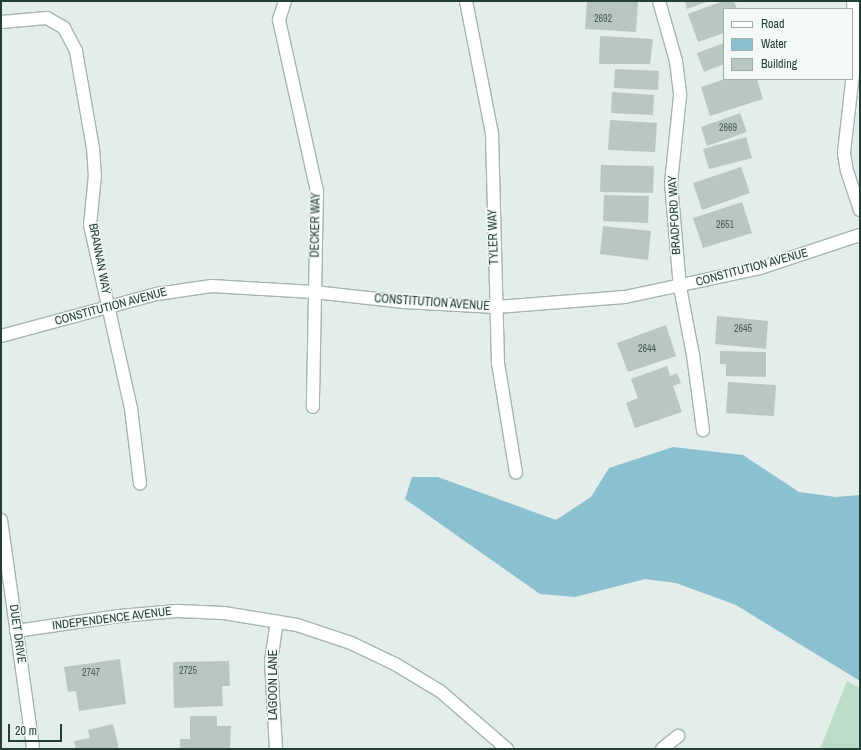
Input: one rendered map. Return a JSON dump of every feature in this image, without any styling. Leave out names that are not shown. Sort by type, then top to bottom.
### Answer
[{"type":"street","name":"DECKER WAY","points":[[286,1],[279,20],[317,191],[313,407]]},
{"type":"street","name":"TYLER WAY","points":[[466,1],[492,134],[498,363],[516,473]]},
{"type":"street","name":"BRADFORD WAY","points":[[660,1],[676,61],[680,96],[671,183],[680,287],[693,355],[703,430]]},
{"type":"street","points":[[853,1],[856,47],[853,73]]},
{"type":"street","name":"BRANNAN WAY","points":[[1,22],[26,18],[47,18],[64,28],[76,51],[93,148],[95,175],[90,225],[131,408],[140,483]]},
{"type":"street","points":[[852,80],[844,152],[847,171],[860,210]]},
{"type":"street","name":"CONSTITUTION AVENUE","points":[[1,336],[157,294],[211,286],[314,292],[404,302],[496,307],[610,299],[680,287],[760,268],[860,235]]},
{"type":"street","name":"DUET DRIVE","points":[[1,520],[33,749]]},
{"type":"street","name":"INDEPENDENCE AVENUE","points":[[16,631],[119,616],[177,611],[224,612],[277,621],[351,643],[396,664],[440,691],[506,749]]},
{"type":"street","name":"LAGOON LANE","points":[[276,749],[271,661],[277,621]]},
{"type":"street","points":[[662,749],[678,736]]},
{"type":"green space","points":[[847,681],[860,688],[860,749],[820,749]]},
{"type":"water","points":[[673,447],[743,455],[799,492],[836,497],[860,495],[860,681],[736,605],[676,583],[645,579],[575,597],[540,594],[405,499],[412,477],[438,477],[556,520],[591,497],[609,468]]},
{"type":"building","points":[[587,1],[638,1],[636,32],[585,29]]},
{"type":"building","points":[[685,1],[709,1],[687,9]]},
{"type":"building","points":[[723,1],[734,1],[737,8],[723,8],[723,33],[698,42],[688,14]]},
{"type":"building","points":[[600,36],[653,39],[650,64],[599,64]]},
{"type":"building","points":[[723,43],[723,64],[704,72],[697,53]]},
{"type":"building","points":[[615,69],[659,71],[658,90],[614,88]]},
{"type":"building","points":[[723,80],[757,80],[763,99],[710,116],[701,87]]},
{"type":"building","points":[[612,92],[654,95],[653,115],[611,113]]},
{"type":"building","points":[[740,113],[747,132],[707,146],[701,127]]},
{"type":"building","points":[[610,120],[657,123],[655,152],[608,150]]},
{"type":"building","points":[[746,137],[752,158],[709,169],[703,149]]},
{"type":"building","points":[[601,165],[654,166],[653,193],[600,192]]},
{"type":"building","points":[[741,167],[750,193],[702,210],[693,183]]},
{"type":"building","points":[[604,195],[649,196],[648,223],[603,221]]},
{"type":"building","points":[[742,202],[752,233],[703,248],[693,218]]},
{"type":"building","points":[[603,226],[651,231],[648,260],[600,254]]},
{"type":"building","points":[[717,316],[768,321],[766,349],[715,344]]},
{"type":"building","points":[[666,325],[676,356],[628,372],[617,343]]},
{"type":"building","points":[[720,351],[766,352],[766,377],[726,376],[726,364],[720,364]]},
{"type":"building","points":[[667,366],[670,376],[677,373],[681,383],[673,386],[682,412],[635,428],[626,403],[638,398],[631,379]]},
{"type":"building","points":[[728,382],[776,385],[774,416],[726,413]]},
{"type":"building","points":[[120,659],[126,704],[79,711],[76,691],[68,692],[64,667]]},
{"type":"building","points":[[229,661],[230,686],[222,686],[223,706],[174,708],[173,662]]},
{"type":"building","points":[[190,716],[217,716],[217,726],[231,726],[230,749],[180,749],[180,739],[190,739]]},
{"type":"building","points":[[113,724],[119,749],[76,749],[74,741],[90,738],[88,730]]}]
